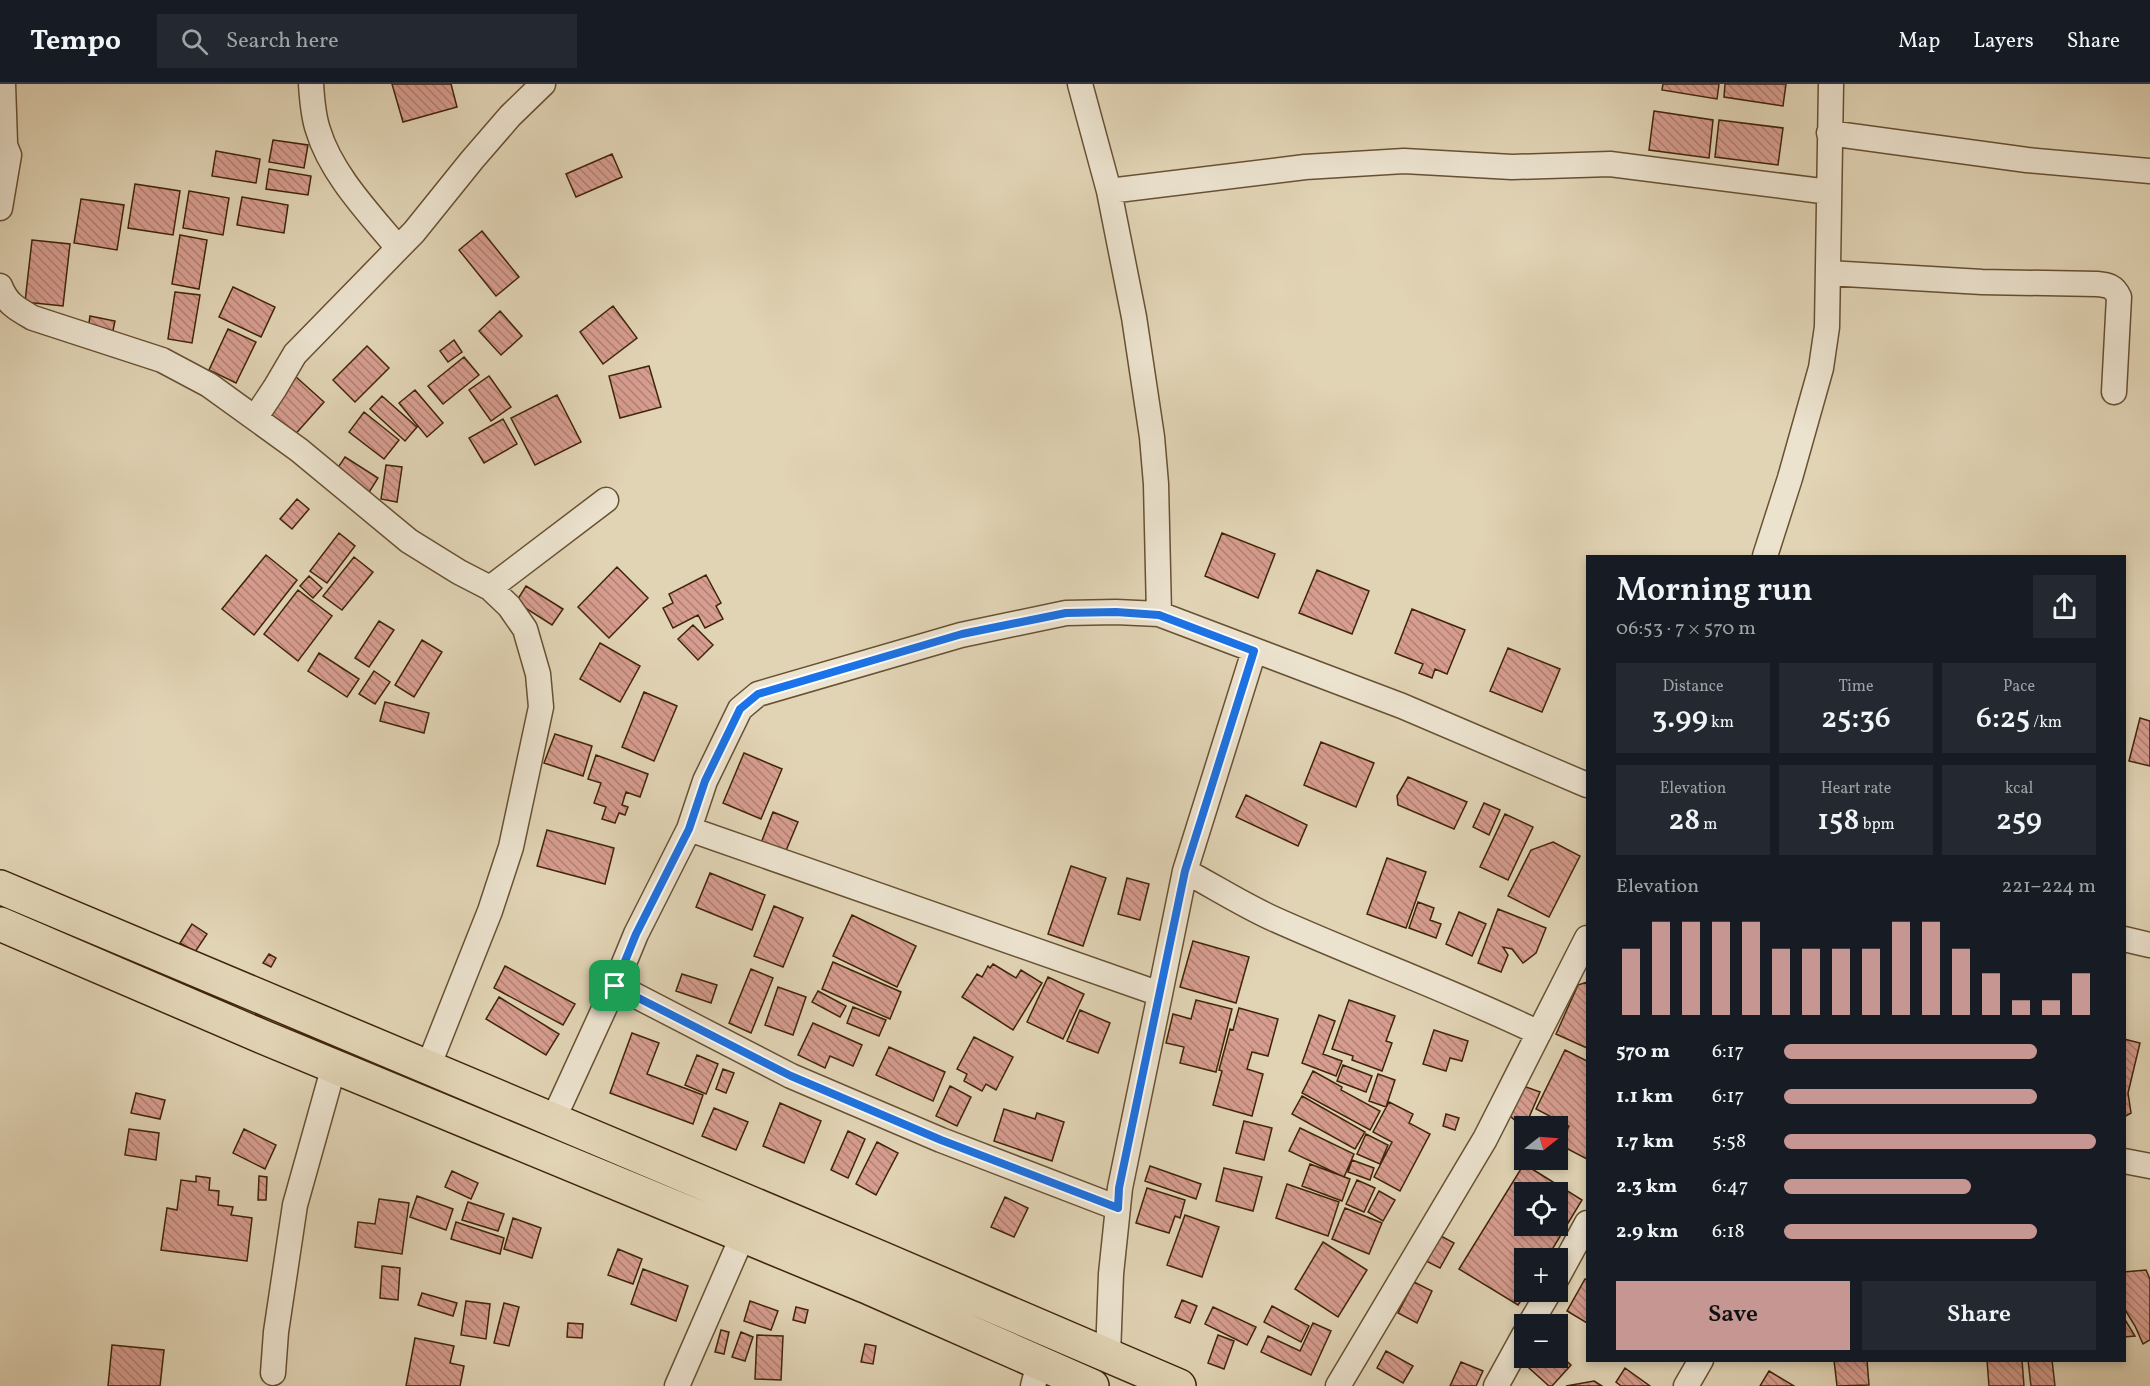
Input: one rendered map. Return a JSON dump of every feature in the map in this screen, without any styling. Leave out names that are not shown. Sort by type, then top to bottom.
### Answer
[{"type":"main road","points":[[0,887],[1179,1386]]},
{"type":"main road","points":[[0,924],[334,1066],[865,1286],[1036,1374],[1092,1386]]},
{"type":"street","points":[[0,208],[9,155],[3,138],[3,84]]},
{"type":"street","points":[[311,84],[317,129],[327,153],[353,193],[398,249]]},
{"type":"street","points":[[255,418],[295,354],[398,249],[502,125],[543,84]]},
{"type":"street","points":[[1080,84],[1109,190],[1134,317],[1152,436],[1156,484],[1159,615]]},
{"type":"street","points":[[1766,555],[1821,368],[1827,327],[1831,84]]},
{"type":"street","points":[[1829,133],[2027,160],[2150,171]]},
{"type":"street","points":[[1109,190],[1305,167],[1404,161],[1512,167],[1610,164],[1829,192]]},
{"type":"street","points":[[1828,273],[1982,282],[2111,286],[2119,297],[2114,392]]},
{"type":"street","points":[[0,286],[14,308],[33,318],[162,360],[208,385],[299,450],[409,541],[490,588],[509,606],[525,629],[538,674],[541,707],[511,847],[490,911],[428,1067]]},
{"type":"street","points":[[490,588],[606,500]]},
{"type":"street","points":[[553,1120],[615,986],[636,934],[689,829],[705,781],[740,709],[758,694],[962,634],[1066,613],[1116,612],[1159,615],[1254,651],[1282,659],[1402,706],[1586,785]]},
{"type":"street","points":[[1108,1355],[1111,1274],[1119,1188],[1185,871],[1254,651]]},
{"type":"street","points":[[689,829],[1160,994]]},
{"type":"street","points":[[1185,871],[1271,918],[1472,1001],[1539,1033]]},
{"type":"street","points":[[2126,939],[2150,945]]},
{"type":"street","points":[[1338,1386],[1485,1139],[1586,940]]},
{"type":"street","points":[[615,986],[791,1076],[941,1140],[1118,1208]]},
{"type":"street","points":[[273,1373],[276,1332],[295,1205],[334,1066]]},
{"type":"street","points":[[2126,1161],[2150,1166]]},
{"type":"street","points":[[1568,1257],[1586,1224]]},
{"type":"street","points":[[677,1386],[743,1235]]},
{"type":"street","points":[[1496,1386],[1514,1353]]},
{"type":"street","points":[[1686,1386],[1700,1362]]},
{"type":"building","points":[[392,84],[451,84],[457,107],[403,122]]},
{"type":"building","points":[[1663,84],[1719,84],[1717,99],[1662,90]]},
{"type":"building","points":[[1725,84],[1786,84],[1783,106],[1724,97]]},
{"type":"building","points":[[1654,111],[1713,120],[1709,158],[1649,150]]},
{"type":"building","points":[[1719,120],[1783,128],[1778,165],[1715,157]]},
{"type":"building","points":[[273,140],[308,145],[304,168],[269,162]]},
{"type":"building","points":[[216,151],[260,159],[256,183],[212,176]]},
{"type":"building","points":[[612,154],[622,177],[576,197],[566,174]]},
{"type":"building","points":[[269,169],[311,176],[308,195],[266,189]]},
{"type":"building","points":[[135,184],[180,191],[173,235],[128,228]]},
{"type":"building","points":[[189,191],[229,198],[223,235],[183,228]]},
{"type":"building","points":[[242,197],[288,205],[284,233],[237,225]]},
{"type":"building","points":[[81,199],[124,205],[117,250],[74,243]]},
{"type":"building","points":[[482,231],[519,277],[496,296],[459,250]]},
{"type":"building","points":[[180,235],[207,240],[199,289],[172,284]]},
{"type":"building","points":[[32,240],[70,244],[63,306],[25,302]]},
{"type":"building","points":[[233,287],[275,307],[261,337],[219,317]]},
{"type":"building","points":[[175,292],[200,295],[192,343],[168,339]]},
{"type":"building","points":[[613,306],[637,338],[603,364],[580,332]]},
{"type":"building","points":[[500,311],[522,336],[501,355],[479,331]]},
{"type":"building","points":[[90,316],[115,321],[112,335],[88,330]]},
{"type":"building","points":[[228,329],[256,342],[236,383],[209,370]]},
{"type":"building","points":[[454,340],[462,352],[448,362],[440,351]]},
{"type":"building","points":[[367,346],[389,368],[355,402],[333,380]]},
{"type":"building","points":[[464,357],[479,375],[443,404],[428,386]]},
{"type":"building","points":[[649,366],[661,407],[620,418],[609,376]]},
{"type":"building","points":[[295,376],[324,402],[292,438],[263,412]]},
{"type":"building","points":[[489,376],[511,407],[491,421],[469,390]]},
{"type":"building","points":[[415,390],[443,423],[427,437],[399,403]]},
{"type":"building","points":[[557,395],[581,442],[535,465],[511,418]]},
{"type":"building","points":[[382,396],[417,427],[405,441],[370,409]]},
{"type":"building","points":[[364,412],[399,440],[384,459],[349,432]]},
{"type":"building","points":[[503,419],[517,444],[484,463],[469,438]]},
{"type":"building","points":[[345,457],[378,478],[368,494],[335,472]]},
{"type":"building","points":[[386,465],[402,467],[397,502],[381,499]]},
{"type":"building","points":[[297,499],[309,509],[292,529],[280,519]]},
{"type":"building","points":[[339,533],[355,546],[327,583],[310,571]]},
{"type":"building","points":[[1222,533],[1275,554],[1258,598],[1205,576]]},
{"type":"building","points":[[266,555],[297,580],[254,635],[222,609]]},
{"type":"building","points":[[354,557],[373,572],[342,610],[323,596]]},
{"type":"building","points":[[617,567],[648,598],[609,638],[578,607]]},
{"type":"building","points":[[1317,570],[1369,591],[1352,634],[1299,613]]},
{"type":"building","points":[[706,575],[721,603],[716,606],[723,619],[705,628],[698,615],[673,628],[663,608],[673,603],[669,594]]},
{"type":"building","points":[[309,576],[322,588],[313,598],[300,586]]},
{"type":"building","points":[[526,586],[563,609],[552,625],[516,602]]},
{"type":"building","points":[[298,590],[332,616],[298,661],[264,634]]},
{"type":"building","points":[[1412,609],[1465,630],[1447,674],[1435,669],[1432,678],[1419,673],[1423,664],[1395,653]]},
{"type":"building","points":[[379,621],[394,630],[369,667],[355,658]]},
{"type":"building","points":[[693,625],[713,645],[698,660],[678,639]]},
{"type":"building","points":[[422,640],[442,652],[414,697],[395,685]]},
{"type":"building","points":[[600,643],[640,666],[620,702],[580,679]]},
{"type":"building","points":[[1508,648],[1560,669],[1542,712],[1490,691]]},
{"type":"building","points":[[319,653],[359,679],[347,697],[308,671]]},
{"type":"building","points":[[374,671],[390,682],[375,704],[359,694]]},
{"type":"building","points":[[644,692],[677,706],[654,761],[622,747]]},
{"type":"building","points":[[385,702],[429,713],[424,733],[380,721]]},
{"type":"building","points":[[2140,718],[2150,721],[2150,766],[2129,761]]},
{"type":"building","points":[[555,734],[592,746],[583,776],[544,763]]},
{"type":"building","points":[[1321,742],[1374,763],[1356,807],[1304,785]]},
{"type":"building","points":[[744,753],[782,769],[761,819],[723,803]]},
{"type":"building","points":[[596,755],[648,774],[640,797],[626,792],[622,805],[628,807],[625,815],[619,813],[615,823],[602,819],[606,807],[594,803],[601,783],[588,779]]},
{"type":"building","points":[[1408,777],[1467,802],[1454,829],[1398,805],[1397,796]]},
{"type":"building","points":[[1246,795],[1307,825],[1298,846],[1236,817]]},
{"type":"building","points":[[1484,803],[1500,810],[1489,835],[1473,827]]},
{"type":"building","points":[[773,812],[798,822],[785,853],[761,843]]},
{"type":"building","points":[[1505,814],[1533,827],[1508,880],[1480,867]]},
{"type":"building","points":[[547,830],[614,848],[605,884],[537,866]]},
{"type":"building","points":[[1553,842],[1580,856],[1549,917],[1508,896],[1531,850]]},
{"type":"building","points":[[1387,858],[1426,872],[1406,928],[1367,914]]},
{"type":"building","points":[[1071,866],[1106,878],[1083,946],[1048,934]]},
{"type":"building","points":[[710,873],[765,895],[752,930],[696,907]]},
{"type":"building","points":[[1127,878],[1149,884],[1140,920],[1118,914]]},
{"type":"building","points":[[1418,902],[1434,908],[1430,920],[1441,924],[1436,938],[1409,928]]},
{"type":"building","points":[[774,906],[803,918],[783,967],[754,956]]},
{"type":"building","points":[[1498,909],[1546,928],[1536,953],[1523,963],[1512,949],[1503,947],[1508,955],[1501,972],[1478,963]]},
{"type":"building","points":[[1459,912],[1486,924],[1472,956],[1446,944]]},
{"type":"building","points":[[852,915],[916,946],[897,987],[833,956]]},
{"type":"building","points":[[192,924],[207,934],[195,952],[180,943]]},
{"type":"building","points":[[1193,941],[1249,957],[1236,1003],[1180,987]]},
{"type":"building","points":[[269,954],[276,958],[271,967],[263,963]]},
{"type":"building","points":[[833,962],[901,992],[890,1019],[822,989]]},
{"type":"building","points":[[993,964],[1016,978],[1021,970],[1042,983],[1013,1030],[962,997],[977,974],[982,977],[988,966],[990,968]]},
{"type":"building","points":[[505,966],[575,1004],[563,1025],[494,988]]},
{"type":"building","points":[[751,969],[773,978],[751,1033],[729,1023]]},
{"type":"building","points":[[682,974],[717,985],[711,1003],[676,991]]},
{"type":"building","points":[[1048,977],[1084,994],[1063,1039],[1027,1022]]},
{"type":"building","points":[[1586,982],[1586,1048],[1556,1034],[1578,985]]},
{"type":"building","points":[[778,987],[806,997],[793,1035],[765,1025]]},
{"type":"building","points":[[818,991],[846,1006],[840,1017],[812,1002]]},
{"type":"building","points":[[499,997],[559,1034],[546,1055],[486,1019]]},
{"type":"building","points":[[1196,1000],[1232,1009],[1216,1072],[1180,1063],[1184,1047],[1166,1043],[1173,1014],[1191,1019]]},
{"type":"building","points":[[1349,1000],[1395,1016],[1386,1041],[1392,1043],[1382,1071],[1352,1060],[1353,1056],[1332,1049]]},
{"type":"building","points":[[853,1007],[886,1020],[879,1036],[847,1023]]},
{"type":"building","points":[[1239,1008],[1278,1019],[1268,1056],[1252,1052],[1247,1069],[1263,1074],[1252,1116],[1213,1105],[1222,1071],[1219,1070],[1230,1029],[1233,1030]]},
{"type":"building","points":[[1080,1010],[1110,1023],[1098,1053],[1067,1041]]},
{"type":"building","points":[[1319,1015],[1335,1021],[1323,1054],[1342,1061],[1336,1076],[1302,1063]]},
{"type":"building","points":[[813,1023],[862,1045],[853,1066],[830,1056],[825,1068],[798,1055]]},
{"type":"building","points":[[1434,1030],[1468,1041],[1462,1061],[1450,1058],[1446,1071],[1423,1064]]},
{"type":"building","points":[[632,1033],[659,1043],[647,1074],[703,1095],[693,1124],[610,1093]]},
{"type":"building","points":[[974,1037],[1013,1057],[996,1090],[986,1084],[982,1091],[964,1081],[967,1074],[957,1069]]},
{"type":"building","points":[[2126,1040],[2140,1043],[2128,1093],[2131,1113],[2126,1116]]},
{"type":"building","points":[[889,1047],[945,1072],[933,1101],[876,1075]]},
{"type":"building","points":[[1565,1050],[1586,1060],[1586,1158],[1568,1149],[1568,1116],[1550,1116],[1536,1109]]},
{"type":"building","points":[[697,1055],[718,1064],[706,1094],[685,1085]]},
{"type":"building","points":[[1343,1065],[1372,1076],[1366,1092],[1337,1081]]},
{"type":"building","points":[[723,1069],[734,1073],[726,1093],[716,1089]]},
{"type":"building","points":[[1313,1071],[1342,1087],[1341,1090],[1380,1111],[1370,1130],[1302,1093]]},
{"type":"building","points":[[1378,1074],[1395,1080],[1386,1107],[1369,1101]]},
{"type":"building","points":[[1518,1084],[1540,1092],[1530,1116],[1514,1116],[1514,1120],[1507,1113]]},
{"type":"building","points":[[950,1086],[971,1097],[957,1126],[936,1116]]},
{"type":"building","points":[[136,1093],[165,1100],[160,1119],[131,1113]]},
{"type":"building","points":[[1302,1096],[1365,1132],[1355,1149],[1292,1114]]},
{"type":"building","points":[[1389,1102],[1413,1114],[1409,1123],[1430,1134],[1400,1191],[1374,1177],[1392,1142],[1373,1132]]},
{"type":"building","points":[[780,1103],[821,1121],[804,1163],[763,1146]]},
{"type":"building","points":[[714,1108],[748,1122],[736,1150],[702,1136]]},
{"type":"building","points":[[1004,1109],[1035,1119],[1037,1113],[1064,1122],[1052,1161],[994,1141]]},
{"type":"building","points":[[1446,1114],[1459,1118],[1455,1130],[1443,1126]]},
{"type":"building","points":[[1244,1121],[1272,1128],[1264,1160],[1236,1153]]},
{"type":"building","points":[[1300,1128],[1354,1154],[1344,1177],[1289,1151]]},
{"type":"building","points":[[129,1129],[159,1133],[156,1160],[125,1155]]},
{"type":"building","points":[[244,1129],[276,1145],[265,1169],[233,1153]]},
{"type":"building","points":[[848,1131],[865,1139],[848,1178],[831,1170]]},
{"type":"building","points":[[1366,1134],[1388,1145],[1380,1164],[1357,1154]]},
{"type":"building","points":[[877,1142],[898,1153],[876,1195],[856,1184]]},
{"type":"building","points":[[1352,1160],[1374,1168],[1370,1180],[1348,1172]]},
{"type":"building","points":[[1310,1164],[1350,1179],[1342,1201],[1302,1186]]},
{"type":"building","points":[[1150,1166],[1201,1184],[1196,1199],[1145,1181]]},
{"type":"building","points":[[1224,1168],[1262,1177],[1253,1211],[1216,1201]]},
{"type":"building","points":[[1520,1170],[1534,1170],[1553,1182],[1514,1182],[1514,1236],[1560,1236],[1553,1248],[1514,1248],[1514,1302],[1520,1302],[1518,1305],[1459,1269]]},
{"type":"building","points":[[452,1171],[478,1183],[471,1199],[445,1187]]},
{"type":"building","points":[[196,1176],[210,1178],[209,1190],[219,1191],[218,1205],[233,1207],[231,1215],[252,1218],[247,1261],[161,1250],[167,1208],[177,1210],[181,1180],[196,1182]]},
{"type":"building","points":[[259,1176],[267,1177],[266,1200],[258,1200]]},
{"type":"building","points":[[1357,1180],[1375,1188],[1364,1212],[1346,1204]]},
{"type":"building","points":[[1287,1184],[1339,1202],[1328,1236],[1276,1218]]},
{"type":"building","points":[[1147,1188],[1185,1200],[1180,1218],[1175,1216],[1169,1233],[1136,1223]]},
{"type":"building","points":[[1379,1191],[1395,1200],[1383,1221],[1368,1212]]},
{"type":"building","points":[[1568,1191],[1582,1200],[1568,1223]]},
{"type":"building","points":[[417,1196],[453,1209],[446,1230],[410,1217]]},
{"type":"building","points":[[1005,1197],[1028,1208],[1014,1237],[991,1227]]},
{"type":"building","points":[[379,1199],[409,1203],[402,1254],[355,1247],[358,1222],[375,1224]]},
{"type":"building","points":[[468,1202],[504,1214],[498,1231],[462,1220]]},
{"type":"building","points":[[1345,1208],[1382,1223],[1369,1254],[1332,1239]]},
{"type":"building","points":[[1185,1215],[1219,1227],[1202,1277],[1167,1265]]},
{"type":"building","points":[[513,1218],[541,1228],[532,1258],[504,1249]]},
{"type":"building","points":[[456,1222],[504,1238],[500,1254],[451,1239]]},
{"type":"building","points":[[1439,1235],[1454,1243],[1440,1268],[1426,1261]]},
{"type":"building","points":[[1323,1242],[1367,1270],[1338,1317],[1295,1289]]},
{"type":"building","points":[[618,1249],[642,1259],[633,1284],[608,1275]]},
{"type":"building","points":[[382,1266],[400,1268],[398,1300],[380,1298]]},
{"type":"building","points":[[643,1269],[688,1286],[676,1321],[631,1304]]},
{"type":"building","points":[[2146,1270],[2150,1279],[2150,1340],[2143,1344],[2126,1311],[2126,1272]]},
{"type":"building","points":[[1585,1279],[1586,1280],[1586,1322],[1567,1311]]},
{"type":"building","points":[[1414,1282],[1432,1291],[1417,1323],[1398,1313]]},
{"type":"building","points":[[422,1293],[457,1303],[453,1316],[418,1305]]},
{"type":"building","points":[[1182,1300],[1197,1306],[1190,1323],[1175,1317]]},
{"type":"building","points":[[466,1301],[490,1304],[486,1339],[461,1335]]},
{"type":"building","points":[[750,1301],[778,1311],[771,1330],[744,1321]]},
{"type":"building","points":[[504,1303],[519,1307],[509,1346],[494,1343]]},
{"type":"building","points":[[1272,1306],[1309,1326],[1301,1342],[1264,1322]]},
{"type":"building","points":[[796,1307],[808,1310],[805,1323],[793,1320]]},
{"type":"building","points":[[1213,1307],[1256,1327],[1247,1345],[1205,1324]]},
{"type":"building","points":[[2126,1321],[2135,1336],[2126,1337]]},
{"type":"building","points":[[568,1323],[583,1324],[582,1338],[567,1337]]},
{"type":"building","points":[[1313,1323],[1331,1331],[1311,1375],[1261,1352],[1268,1336],[1300,1351]]},
{"type":"building","points":[[721,1330],[729,1332],[724,1354],[715,1352]]},
{"type":"building","points":[[741,1332],[753,1337],[745,1361],[732,1357]]},
{"type":"building","points":[[757,1335],[783,1336],[781,1380],[755,1379]]},
{"type":"building","points":[[1218,1335],[1234,1341],[1224,1369],[1208,1363]]},
{"type":"building","points":[[415,1338],[454,1346],[450,1363],[464,1366],[460,1386],[406,1386]]},
{"type":"building","points":[[865,1344],[876,1346],[873,1364],[861,1362]]},
{"type":"building","points":[[112,1345],[164,1350],[160,1386],[108,1386]]},
{"type":"building","points":[[1386,1351],[1413,1366],[1403,1383],[1377,1368]]},
{"type":"building","points":[[1461,1362],[1483,1371],[1476,1386],[1450,1386]]},
{"type":"building","points":[[1568,1362],[1571,1365],[1552,1386],[1549,1386],[1529,1368],[1568,1368]]},
{"type":"building","points":[[1834,1362],[1867,1362],[1869,1385],[1837,1386]]},
{"type":"building","points":[[1987,1362],[2022,1362],[2024,1386],[1989,1386]]},
{"type":"building","points":[[2028,1362],[2052,1362],[2055,1386],[2031,1386]]},
{"type":"building","points":[[1625,1368],[1650,1386],[1621,1386],[1616,1382]]},
{"type":"building","points":[[1769,1371],[1794,1386],[1760,1386]]},
{"type":"building","points":[[1594,1381],[1602,1386],[1566,1386]]},
{"type":"route","points":[[1116,612],[1159,615],[1254,651],[1185,871],[1119,1188],[1118,1208],[941,1140],[791,1076],[615,986],[636,934],[689,829],[705,781],[740,709],[758,694],[962,634],[1066,613],[1116,612]]}]
